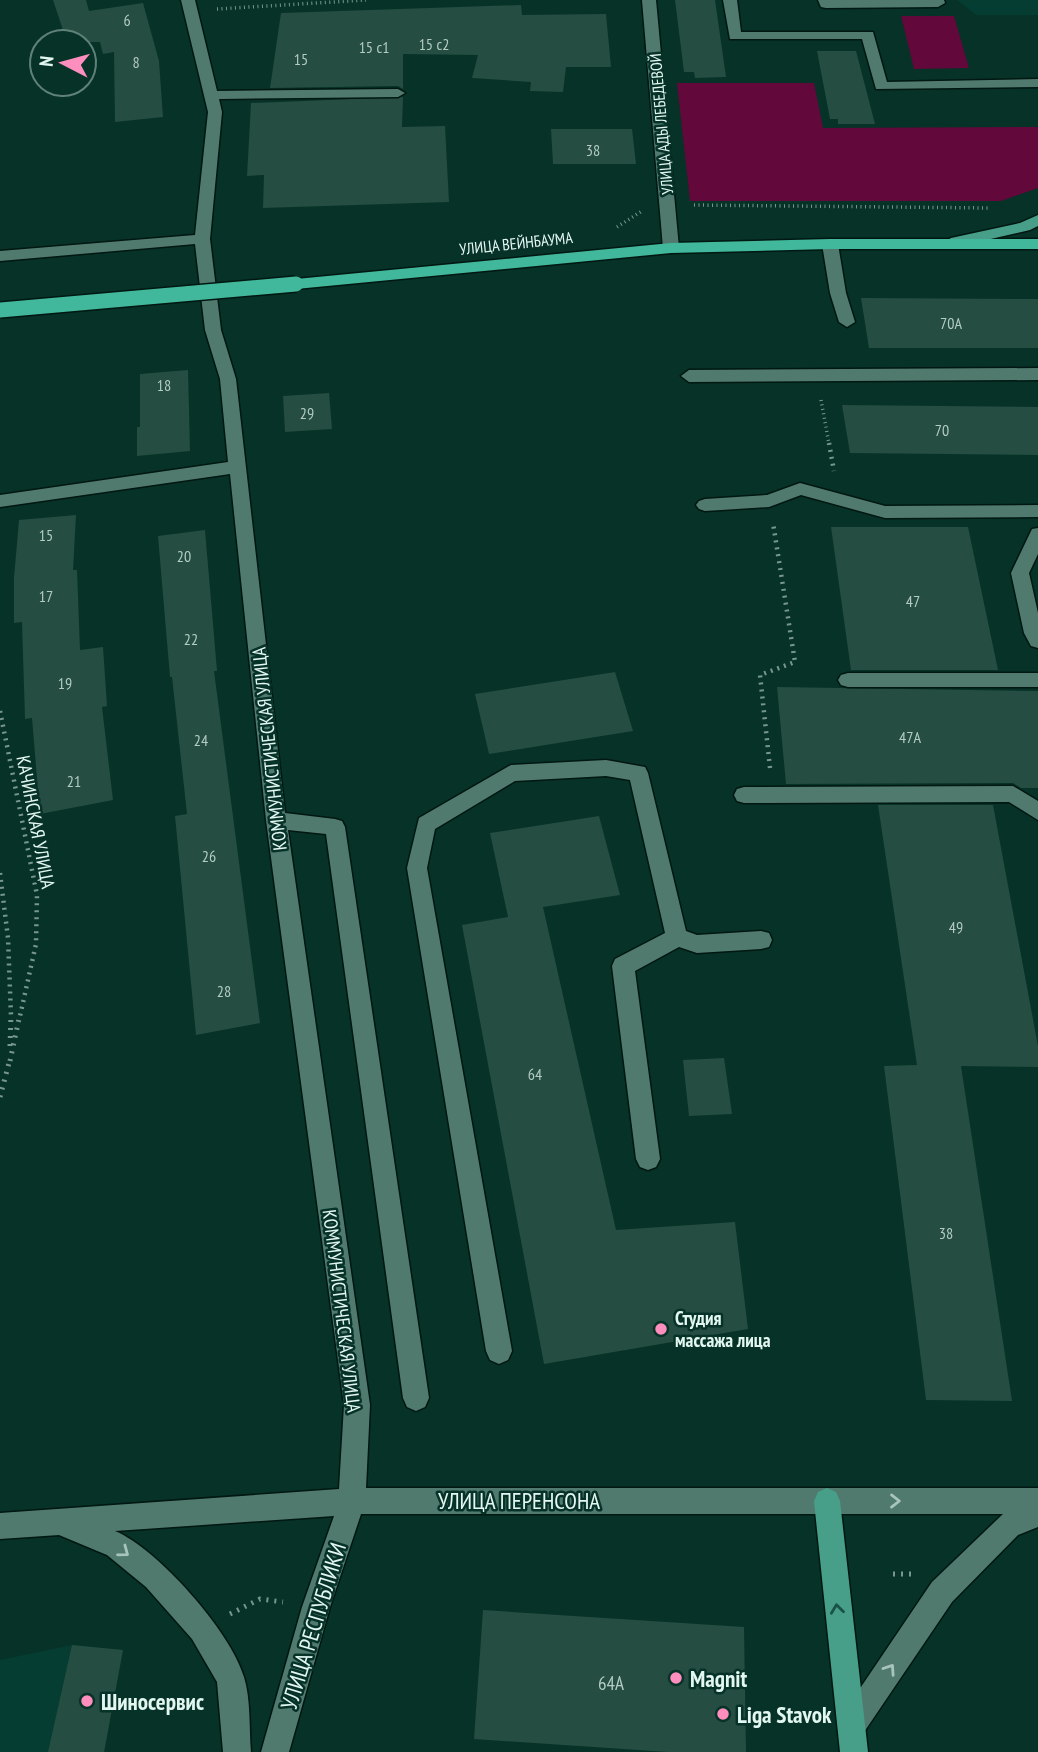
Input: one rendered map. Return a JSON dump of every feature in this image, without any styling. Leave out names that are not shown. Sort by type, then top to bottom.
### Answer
[{"type":"highway","name":"УЛИЦА ВЕЙНБАУМА","points":[[0,310],[671,248],[830,244],[1038,244]]},
{"type":"main road","points":[[951,243],[1025,227],[1038,220]]},
{"type":"main road","points":[[827,1501],[853,1739]]},
{"type":"street","name":"КОММУНИСТИЧЕСКАЯ УЛИЦА","points":[[188,0],[215,112],[202,239],[213,330],[228,379],[276,820],[357,1405],[352,1501]]},
{"type":"street","name":"УЛИЦА АДЫ ЛЕБЕДЕВОЙ","points":[[649,0],[671,248]]},
{"type":"street","points":[[730,0],[735,36],[868,35],[881,86],[1038,83]]},
{"type":"street","points":[[825,0],[826,4],[941,2]]},
{"type":"street","points":[[212,95],[398,93]]},
{"type":"street","points":[[0,256],[202,239]]},
{"type":"street","points":[[830,244],[838,293],[847,322]]},
{"type":"street","points":[[689,376],[1038,374]]},
{"type":"street","points":[[0,501],[238,467]]},
{"type":"street","points":[[705,505],[769,501],[800,489],[885,512],[1038,511]]},
{"type":"street","points":[[1038,534],[1020,573],[1033,633],[1038,641]]},
{"type":"street","points":[[848,680],[1038,680]]},
{"type":"street","points":[[499,1351],[417,868],[426,824],[511,773],[606,768],[638,773],[677,937]]},
{"type":"street","points":[[744,795],[1013,794],[1038,812]]},
{"type":"street","points":[[276,820],[335,827],[416,1398]]},
{"type":"street","points":[[648,1159],[624,966],[677,937],[697,944],[761,940]]},
{"type":"street","name":"УЛИЦА ПЕРЕНСОНА","points":[[0,1526],[352,1501],[1038,1501]]},
{"type":"street","name":"УЛИЦА РЕСПУБЛИКИ","points":[[275,1752],[316,1608],[352,1501]]},
{"type":"street","points":[[853,1739],[942,1592],[1009,1525],[1038,1514]]},
{"type":"street","points":[[62,1523],[116,1545],[156,1577],[182,1604],[201,1629],[231,1679],[237,1752]]},
{"type":"path","points":[[210,18],[217,9],[366,0]]},
{"type":"path","points":[[691,205],[998,208]]},
{"type":"path","points":[[817,375],[833,470],[844,479]]},
{"type":"path","points":[[769,501],[795,662],[760,675],[770,773]]},
{"type":"path","name":"КАЧИНСКАЯ УЛИЦА","points":[[0,711],[37,895],[36,944],[10,1061]]},
{"type":"path","points":[[0,873],[8,919],[13,992],[10,1061],[0,1097]]},
{"type":"path","points":[[893,1574],[919,1574]]},
{"type":"path","points":[[230,1614],[260,1600],[284,1602]]},
{"type":"shaded area","points":[[957,0],[1038,0],[1038,15],[976,15]]},
{"type":"shaded area","points":[[901,16],[954,16],[969,68],[914,69]]},
{"type":"shaded area","points":[[677,83],[814,83],[823,128],[1038,127],[1038,188],[1001,201],[690,201]]},
{"type":"shaded area","points":[[72,1645],[123,1650],[104,1752],[0,1752],[0,1660]]},
{"type":"building","points":[[53,0],[86,0],[89,11],[143,3],[159,61],[163,117],[115,122],[114,52],[103,54],[98,42],[98,28],[62,28]]},
{"type":"building","points":[[675,0],[715,0],[726,77],[695,78],[694,72],[684,72]]},
{"type":"building","points":[[521,5],[522,15],[606,14],[611,67],[566,67],[563,92],[530,91],[531,82],[472,78],[478,55],[403,54],[403,89],[398,86],[270,88],[281,13]]},
{"type":"building","points":[[817,51],[856,51],[875,124],[838,124],[838,119],[830,119]]},
{"type":"building","points":[[403,97],[402,127],[445,126],[449,202],[263,208],[264,175],[247,176],[251,103]]},
{"type":"building","points":[[551,129],[632,129],[636,164],[553,164]]},
{"type":"building","points":[[861,298],[1038,299],[1038,348],[869,348]]},
{"type":"building","points":[[188,370],[190,451],[137,456],[140,374]]},
{"type":"building","points":[[329,393],[332,429],[285,432],[283,396]]},
{"type":"building","points":[[842,405],[1038,407],[1038,455],[850,453]]},
{"type":"building","points":[[76,515],[73,570],[77,570],[80,650],[103,647],[107,706],[102,707],[113,800],[40,814],[32,718],[25,719],[22,622],[14,623],[14,578],[19,520]]},
{"type":"building","points":[[831,527],[968,527],[998,670],[851,670]]},
{"type":"building","points":[[205,530],[217,671],[214,671],[260,1023],[196,1035],[175,816],[187,814],[170,677],[158,536]]},
{"type":"building","points":[[615,672],[633,731],[489,754],[475,694]]},
{"type":"building","points":[[777,687],[1038,691],[1038,788],[1021,788],[1013,783],[786,784]]},
{"type":"building","points":[[878,805],[993,805],[1038,1046],[1038,1067],[961,1066],[1012,1401],[926,1400],[884,1066],[917,1065]]},
{"type":"building","points":[[599,816],[620,895],[543,907],[616,1230],[735,1222],[748,1329],[544,1364],[462,925],[508,917],[490,833]]},
{"type":"building","points":[[724,1058],[732,1114],[689,1116],[683,1060]]},
{"type":"building","points":[[483,1610],[744,1627],[746,1752],[668,1752],[474,1739]]},
{"type":"building","name":"Шиносервис","points":[[72,1645],[123,1650],[104,1752],[48,1752]]},
{"type":"place","name":"Студия массажа лица","points":[[661,1329]]},
{"type":"place","name":"Magnit","points":[[676,1678]]},
{"type":"place","name":"Шиносервис","points":[[87,1701]]},
{"type":"place","name":"Liga Stavok","points":[[723,1714]]}]
